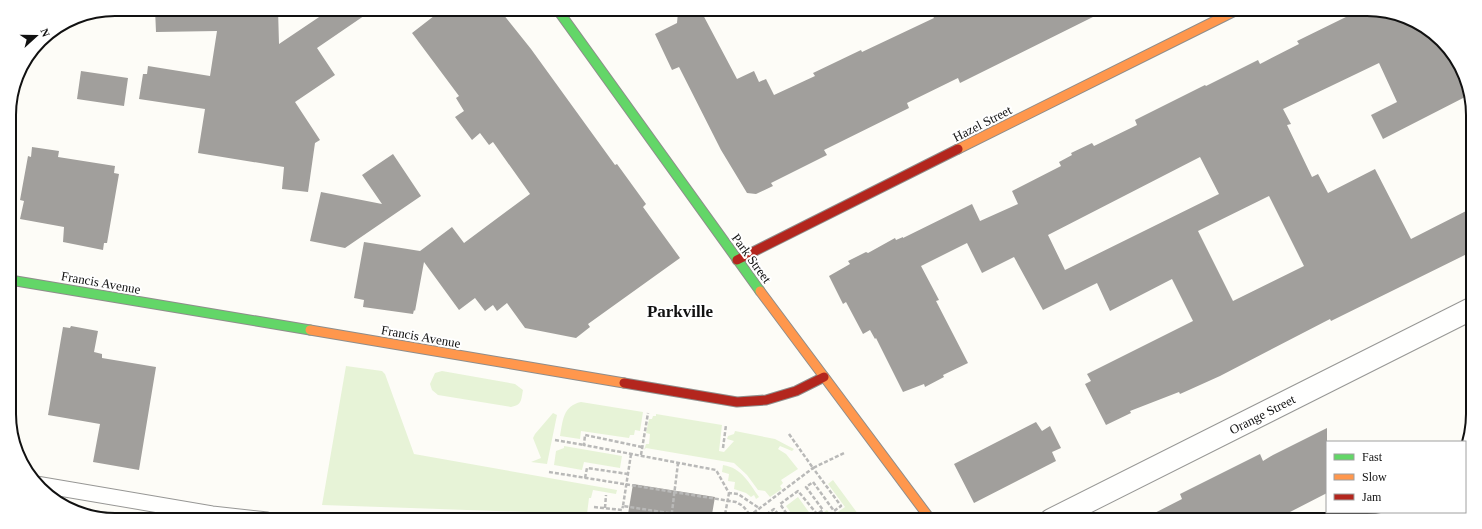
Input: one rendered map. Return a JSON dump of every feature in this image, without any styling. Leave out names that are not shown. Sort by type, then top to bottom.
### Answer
[{"type":"street","name":"Park Street","points":[[562,16],[737,260],[926,513]]},
{"type":"street","name":"Hazel Street","points":[[737,260],[1225,16]]},
{"type":"street","name":"Francis Avenue","points":[[16,281],[737,402],[766,400],[796,391],[824,377]]},
{"type":"street","name":"Orange Street","points":[[1065,513],[1466,312]]},
{"type":"lane","points":[[48,486],[206,513]]},
{"type":"path","points":[[640,456],[649,409]]},
{"type":"path","points":[[723,448],[726,423]]},
{"type":"path","points":[[789,434],[812,468],[841,506],[834,511],[813,482],[806,487],[823,510],[818,513]]},
{"type":"path","points":[[584,445],[585,435],[642,447]]},
{"type":"path","points":[[555,440],[716,470],[730,493],[725,513]]},
{"type":"path","points":[[753,513],[812,468],[844,453]]},
{"type":"path","points":[[594,507],[622,510],[631,454]]},
{"type":"path","points":[[672,513],[678,463]]},
{"type":"path","points":[[585,478],[587,468],[628,474]]},
{"type":"path","points":[[549,472],[736,502],[743,506],[748,513]]},
{"type":"path","points":[[786,513],[780,504],[798,491],[816,513]]},
{"type":"path","points":[[730,493],[738,494],[759,508]]},
{"type":"path","points":[[605,508],[606,495]]},
{"type":"path","points":[[623,506],[666,513]]},
{"type":"path","points":[[767,513],[774,508],[777,513]]},
{"type":"green space","points":[[346,366],[382,371],[385,374],[414,454],[617,490],[616,494],[593,490],[591,498],[589,498],[587,513],[322,505]]},
{"type":"green space","points":[[442,371],[515,384],[523,390],[521,399],[517,405],[511,407],[438,395],[432,390],[430,384],[435,373]]},
{"type":"green space","points":[[581,402],[643,412],[640,431],[635,430],[634,435],[630,435],[629,438],[581,431],[580,439],[560,436],[563,419],[567,410],[575,404]]},
{"type":"green space","points":[[553,413],[557,415],[547,464],[531,462],[541,458],[533,438]]},
{"type":"green space","points":[[656,414],[722,425],[719,451],[724,452],[734,441],[727,439],[728,436],[734,434],[735,431],[775,439],[794,449],[792,451],[780,446],[778,449],[786,454],[798,469],[781,480],[783,483],[780,486],[782,489],[770,497],[765,491],[758,490],[747,475],[734,463],[646,448],[644,450],[646,444],[649,444],[650,434],[646,433],[649,419],[652,419],[653,416],[656,416]]},
{"type":"green space","points":[[564,446],[622,456],[620,468],[584,462],[582,470],[554,465],[556,451],[564,448]]},
{"type":"green space","points":[[723,465],[735,469],[740,473],[759,497],[756,499],[754,495],[751,497],[746,493],[734,489],[735,482],[728,481],[729,474],[722,472]]},
{"type":"green space","points":[[833,480],[857,513],[836,513],[845,507],[828,484]]},
{"type":"green space","points":[[798,497],[810,513],[791,513],[786,506]]},
{"type":"green space","points":[[827,510],[830,513],[823,513]]},
{"type":"building","points":[[155,16],[278,16],[279,44],[321,16],[364,16],[317,48],[335,75],[295,102],[320,140],[315,143],[308,192],[282,189],[284,167],[198,153],[205,109],[139,99],[143,74],[147,74],[148,66],[210,76],[217,31],[156,32]]},
{"type":"building","points":[[434,16],[505,16],[531,49],[615,165],[617,164],[646,204],[643,207],[680,258],[588,324],[590,327],[576,338],[525,328],[507,303],[497,311],[493,305],[485,311],[475,298],[459,310],[424,262],[415,311],[414,310],[413,314],[363,307],[364,300],[354,298],[364,242],[420,251],[452,227],[464,243],[530,194],[493,142],[489,145],[480,133],[472,140],[455,117],[464,111],[456,98],[459,96],[412,33]]},
{"type":"building","points":[[678,16],[704,16],[737,79],[754,71],[759,82],[766,79],[774,95],[815,76],[813,73],[934,18],[933,16],[1095,16],[960,83],[958,78],[907,103],[909,108],[824,150],[827,155],[771,183],[773,186],[756,194],[747,193],[721,150],[679,67],[672,70],[655,34],[677,23]]},
{"type":"building","points":[[1348,16],[1380,17],[1399,21],[1411,26],[1432,41],[1449,60],[1461,83],[1464,97],[1383,139],[1371,115],[1397,102],[1379,63],[1283,109],[1291,124],[1287,125],[1312,177],[1318,174],[1328,193],[1375,169],[1411,239],[1466,211],[1466,254],[1331,321],[1330,319],[1220,376],[1180,394],[1179,392],[1130,411],[1131,413],[1106,425],[1085,384],[1091,381],[1087,374],[1193,321],[1172,279],[1110,311],[1097,283],[1043,310],[1014,257],[982,273],[967,243],[921,266],[939,300],[936,301],[968,363],[943,375],[944,377],[925,387],[924,384],[903,392],[876,338],[875,339],[870,330],[863,334],[846,302],[843,304],[829,276],[850,264],[848,261],[866,252],[868,253],[895,238],[896,240],[903,238],[972,204],[980,221],[1018,204],[1012,191],[1061,166],[1059,162],[1072,155],[1071,153],[1092,143],[1094,146],[1137,125],[1135,120],[1258,60],[1260,64],[1299,44],[1297,41]],"holes":[[[1200,157],[1219,194],[1065,270],[1048,235]],[[1269,196],[1304,266],[1233,301],[1198,231]]]},
{"type":"building","points":[[81,71],[128,78],[124,106],[77,99]]},
{"type":"building","points":[[32,147],[59,151],[58,157],[115,166],[114,173],[119,174],[107,243],[104,243],[103,250],[63,242],[64,227],[20,219],[24,201],[20,200],[28,156],[31,157]]},
{"type":"building","points":[[393,154],[421,196],[345,248],[310,241],[321,192],[382,204],[362,175]]},
{"type":"building","points":[[71,326],[98,331],[94,352],[102,354],[102,358],[156,367],[139,470],[93,462],[100,424],[48,415],[63,327],[70,328]]},
{"type":"building","points":[[1036,422],[1042,431],[1050,426],[1061,448],[1052,452],[1056,461],[974,503],[954,464]]},
{"type":"building","points":[[1327,428],[1326,494],[1290,513],[1155,513],[1182,499],[1180,494],[1260,454],[1263,461]]},
{"type":"building","points":[[633,484],[715,497],[712,513],[628,513]]},
{"type":"traffic: fast","points":[[562,16],[760,291]]},
{"type":"traffic: fast","points":[[16,281],[310,330]]},
{"type":"traffic: slow","points":[[958,149],[1225,16]]},
{"type":"traffic: slow","points":[[760,291],[926,513]]},
{"type":"traffic: slow","points":[[310,330],[624,383]]},
{"type":"traffic: jam","points":[[737,260],[958,149]]},
{"type":"traffic: jam","points":[[624,383],[737,402],[766,400],[796,391],[824,377]]},
{"type":"district","name":"Parkville","points":[[680,311]]}]
